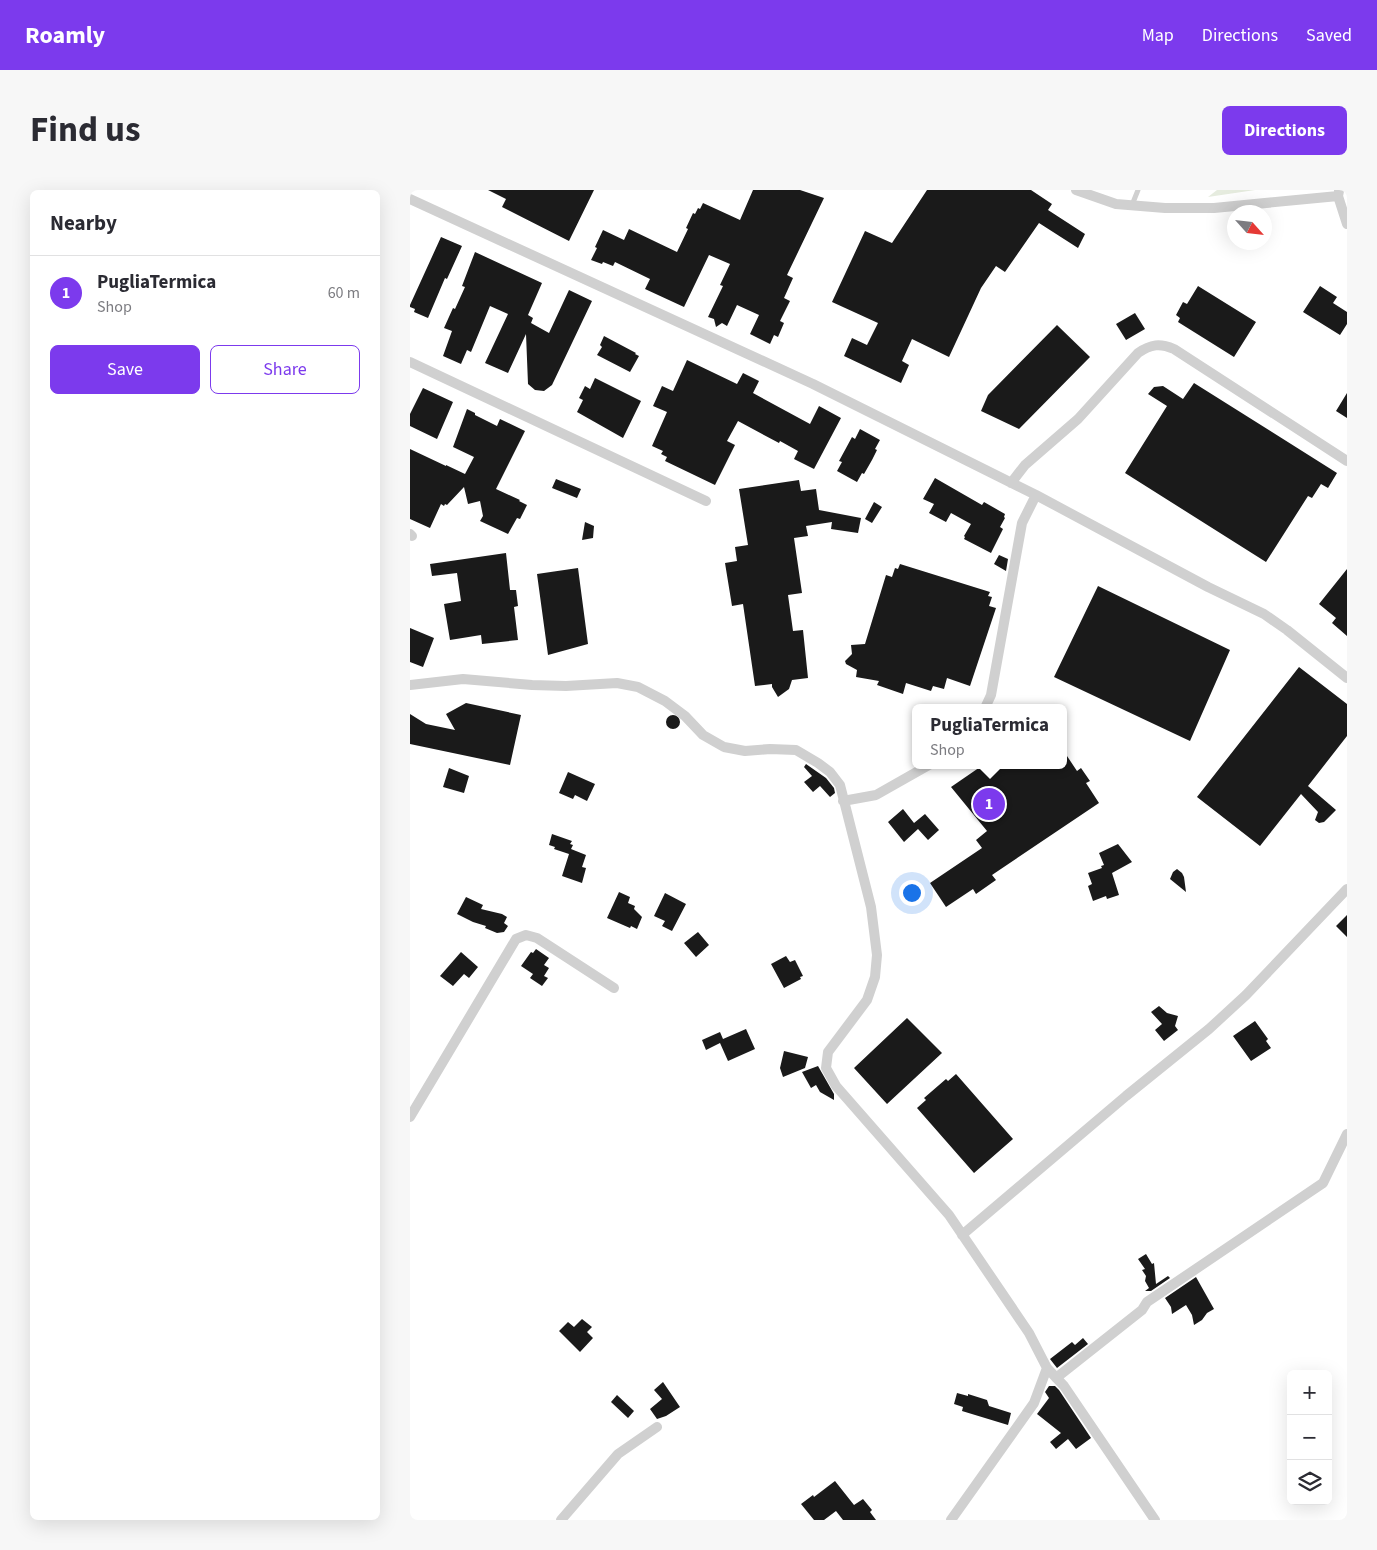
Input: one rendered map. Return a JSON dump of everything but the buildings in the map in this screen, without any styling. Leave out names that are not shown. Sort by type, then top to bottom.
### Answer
[{"type":"street","points":[[1076,190],[1116,204],[1165,208],[1214,208],[1339,193],[1347,224]]},
{"type":"street","points":[[410,198],[813,384],[1036,495],[1200,583],[1264,614],[1347,678]]},
{"type":"street","points":[[1011,483],[1025,465],[1078,418],[1138,354],[1156,344],[1174,349],[1347,461]]},
{"type":"street","points":[[410,362],[706,501]]},
{"type":"street","points":[[987,704],[991,695],[1022,523],[1036,495]]},
{"type":"street","points":[[410,685],[463,679],[557,686],[616,683],[638,688],[665,700],[685,716],[703,735],[724,747],[745,751],[770,749],[796,750],[818,763],[833,775],[840,784],[871,907],[877,955],[875,977],[867,1000],[828,1052],[826,1068],[836,1086],[949,1215],[1029,1332],[1047,1368],[1064,1386],[1155,1520]]},
{"type":"street","points":[[843,801],[876,794],[922,769]]},
{"type":"street","points":[[962,1235],[1126,1096],[1209,1029],[1246,995],[1347,889]]},
{"type":"street","points":[[410,1117],[516,938],[522,935],[537,938],[614,988]]},
{"type":"street","points":[[1056,1378],[1142,1310],[1146,1302],[1324,1183],[1347,1134]]},
{"type":"street","points":[[952,1520],[1034,1403],[1047,1368]]},
{"type":"street","points":[[561,1520],[618,1454],[657,1427]]},
{"type":"lane","points":[[1131,205],[1138,190]]},
{"type":"shaded area","points":[[1217,190],[1255,190],[1208,197]]},
{"type":"place","name":"PugliaTermica","points":[[989,804]]}]
